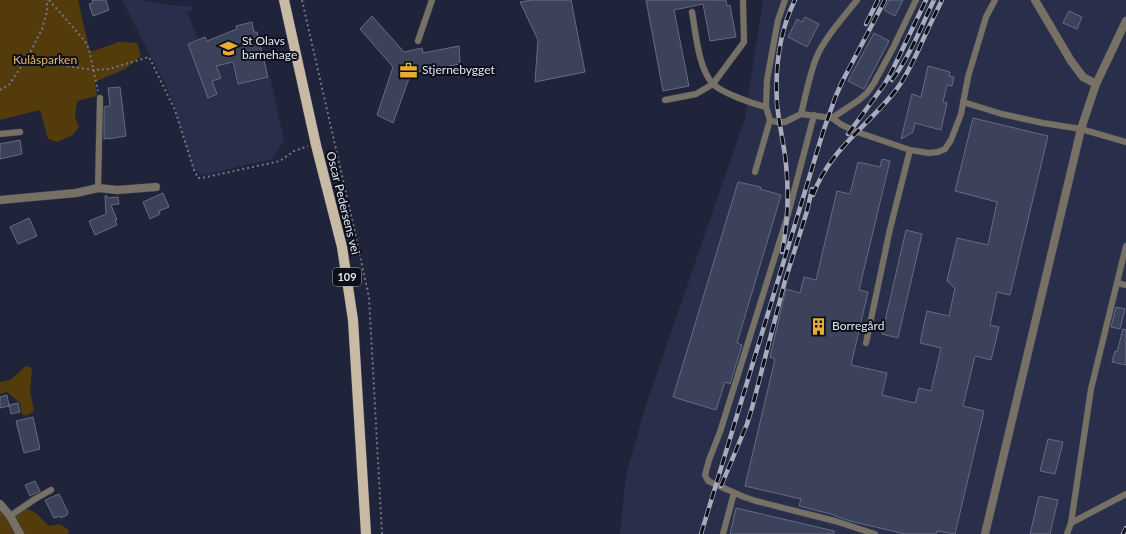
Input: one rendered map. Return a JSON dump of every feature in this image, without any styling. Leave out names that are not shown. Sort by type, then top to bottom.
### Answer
[{"type":"main road","name":"Oscar Pedersens vei","points":[[284,0],[316,145],[342,247],[351,305],[366,534]]},
{"type":"street","points":[[1035,0],[1071,61],[1083,77],[1096,84]]},
{"type":"street","points":[[985,534],[1081,129],[1096,84],[1126,20]]},
{"type":"street","points":[[0,200],[76,193],[98,188],[117,190],[156,187]]},
{"type":"street","points":[[0,504],[10,516],[20,534]]},
{"type":"lane","points":[[418,41],[432,0]]},
{"type":"lane","points":[[665,100],[696,94],[713,84],[744,42],[743,0]]},
{"type":"lane","points":[[755,172],[770,120],[766,107],[767,80],[778,20],[785,0]]},
{"type":"lane","points":[[801,114],[810,76],[817,56],[823,45],[857,0]]},
{"type":"lane","points":[[832,118],[867,93],[878,76],[916,0]]},
{"type":"lane","points":[[770,120],[785,122],[801,114],[814,115],[832,118],[842,125],[857,132],[910,150],[929,153],[938,152],[945,149],[951,140],[961,114],[968,77],[983,24],[995,0]]},
{"type":"lane","points":[[692,12],[702,65],[713,84],[729,93],[766,107]]},
{"type":"lane","points":[[98,188],[100,98]]},
{"type":"lane","points":[[963,102],[1002,114],[1081,129],[1126,142]]},
{"type":"lane","points":[[814,115],[787,218],[720,432],[705,475],[708,480],[734,493],[756,501],[835,521],[875,534]]},
{"type":"lane","points":[[0,134],[20,132]]},
{"type":"lane","points":[[866,343],[890,229],[910,150]]},
{"type":"lane","points":[[1067,534],[1071,523],[1091,389],[1126,246]]},
{"type":"lane","points":[[1117,283],[1126,285]]},
{"type":"lane","points":[[10,516],[34,499],[51,490]]},
{"type":"lane","points":[[722,534],[734,493]]},
{"type":"lane","points":[[1071,523],[1126,494]]},
{"type":"path","points":[[0,90],[9,85],[29,55],[47,12],[48,0]]},
{"type":"path","points":[[48,0],[85,41],[89,49],[100,98]]},
{"type":"path","points":[[29,55],[48,63],[94,70],[109,69],[149,57],[175,110],[194,170],[198,178],[280,161],[302,148],[316,145]]},
{"type":"shaded area","points":[[122,0],[141,0],[167,5],[191,6],[193,10],[187,12],[198,39],[187,43],[203,84],[220,77],[215,66],[231,61],[237,84],[270,77],[284,140],[272,159],[203,175],[193,169],[171,96]]},
{"type":"shaded area","points":[[763,0],[1126,0],[1126,534],[620,534],[626,475],[647,402],[745,118]]},
{"type":"green space","name":"Kulåsparken","points":[[0,0],[78,0],[90,52],[119,42],[137,43],[141,56],[125,69],[95,82],[97,96],[77,101],[75,117],[79,127],[73,135],[57,142],[48,139],[40,110],[0,120]]},
{"type":"green space","points":[[26,366],[32,368],[30,391],[34,411],[26,416],[22,414],[20,403],[7,392],[0,394],[0,382],[10,380]]},
{"type":"green space","points":[[28,509],[37,514],[49,526],[60,524],[69,530],[68,534],[0,534],[0,511],[4,515]]},
{"type":"building","points":[[92,0],[106,0],[109,10],[93,16],[89,4],[93,3]]},
{"type":"building","points":[[532,0],[571,0],[585,72],[535,82],[538,40],[520,2]]},
{"type":"building","points":[[646,0],[726,0],[727,6],[730,5],[736,37],[710,41],[703,4],[674,10],[689,86],[663,91]]},
{"type":"building","points":[[889,0],[903,0],[895,16],[884,10]]},
{"type":"building","points":[[1069,11],[1082,17],[1077,29],[1063,23]]},
{"type":"building","name":"Stjernebygget","points":[[372,16],[404,52],[422,48],[423,53],[459,46],[460,64],[411,73],[393,123],[377,115],[393,67],[360,29]]},
{"type":"building","points":[[805,17],[819,24],[807,47],[788,37],[797,19],[802,22]]},
{"type":"building","points":[[252,22],[254,32],[257,32],[268,77],[238,84],[233,62],[216,66],[221,78],[212,81],[217,94],[208,98],[188,44],[205,37],[207,41],[237,29],[236,26]]},
{"type":"building","points":[[874,33],[889,41],[864,89],[848,81]]},
{"type":"building","points":[[928,66],[950,72],[949,76],[954,77],[952,86],[947,85],[943,102],[947,103],[941,130],[915,123],[913,132],[901,139],[912,94],[921,97]]},
{"type":"building","points":[[120,87],[126,136],[104,139],[104,107],[110,105],[108,88]]},
{"type":"building","name":"Borregård","points":[[973,118],[1048,136],[1010,295],[997,292],[990,325],[999,327],[991,360],[975,356],[963,406],[984,411],[955,534],[937,531],[936,534],[905,534],[850,521],[835,515],[799,506],[801,499],[745,486],[775,359],[770,357],[786,289],[800,293],[804,277],[816,280],[837,191],[850,194],[858,162],[880,167],[882,159],[890,161],[859,290],[868,292],[851,365],[887,373],[882,395],[915,403],[919,388],[931,391],[941,348],[920,343],[927,311],[949,316],[955,288],[947,281],[957,238],[988,245],[997,202],[955,191]]},
{"type":"building","points":[[20,140],[22,154],[0,159],[0,144]]},
{"type":"building","points":[[738,182],[761,187],[760,189],[781,195],[737,343],[742,345],[730,384],[725,382],[716,410],[673,397]]},
{"type":"building","points":[[163,193],[169,207],[159,211],[160,214],[150,219],[143,202]]},
{"type":"building","points":[[106,195],[108,198],[118,197],[119,204],[111,205],[117,220],[115,220],[117,225],[95,235],[89,221],[106,214]]},
{"type":"building","points":[[29,218],[37,236],[18,244],[10,227]]},
{"type":"building","points":[[906,230],[922,234],[898,338],[882,334]]},
{"type":"building","points":[[1116,307],[1125,309],[1120,329],[1111,327]]},
{"type":"building","points":[[1123,329],[1126,330],[1126,365],[1112,362],[1115,351],[1117,352]]},
{"type":"building","points":[[7,395],[9,406],[0,408],[0,397]]},
{"type":"building","points":[[18,403],[20,412],[11,414],[9,405]]},
{"type":"building","points":[[33,417],[40,449],[24,453],[16,421]]},
{"type":"building","points":[[1048,439],[1063,442],[1055,474],[1040,471]]},
{"type":"building","points":[[35,481],[40,491],[30,496],[25,485]]},
{"type":"building","points":[[59,494],[68,512],[67,515],[61,518],[60,516],[54,518],[45,500]]},
{"type":"building","points":[[1039,496],[1058,500],[1050,534],[1030,534]]},
{"type":"building","points":[[736,508],[834,531],[834,534],[730,534]]},
{"type":"railway","points":[[782,252],[787,219],[787,175],[777,104],[777,77],[779,51],[785,25],[795,0]]},
{"type":"railway","points":[[866,24],[878,0]]},
{"type":"railway","points":[[701,534],[823,132],[842,82],[885,0]]},
{"type":"railway","points":[[848,134],[884,85],[926,0]]},
{"type":"railway","points":[[892,80],[910,51],[934,0]]},
{"type":"railway","points":[[813,195],[820,179],[839,151],[885,103],[902,81],[942,0]]},
{"type":"railway","points":[[721,486],[747,424],[752,408],[785,281],[807,211],[812,189]]},
{"type":"railway","points":[[1123,534],[1126,528]]},
{"type":"place","name":"St Olavs barnehage","points":[[229,48]]},
{"type":"place","name":"Stjernebygget","points":[[409,70]]},
{"type":"place","name":"Borregård","points":[[819,326]]}]
